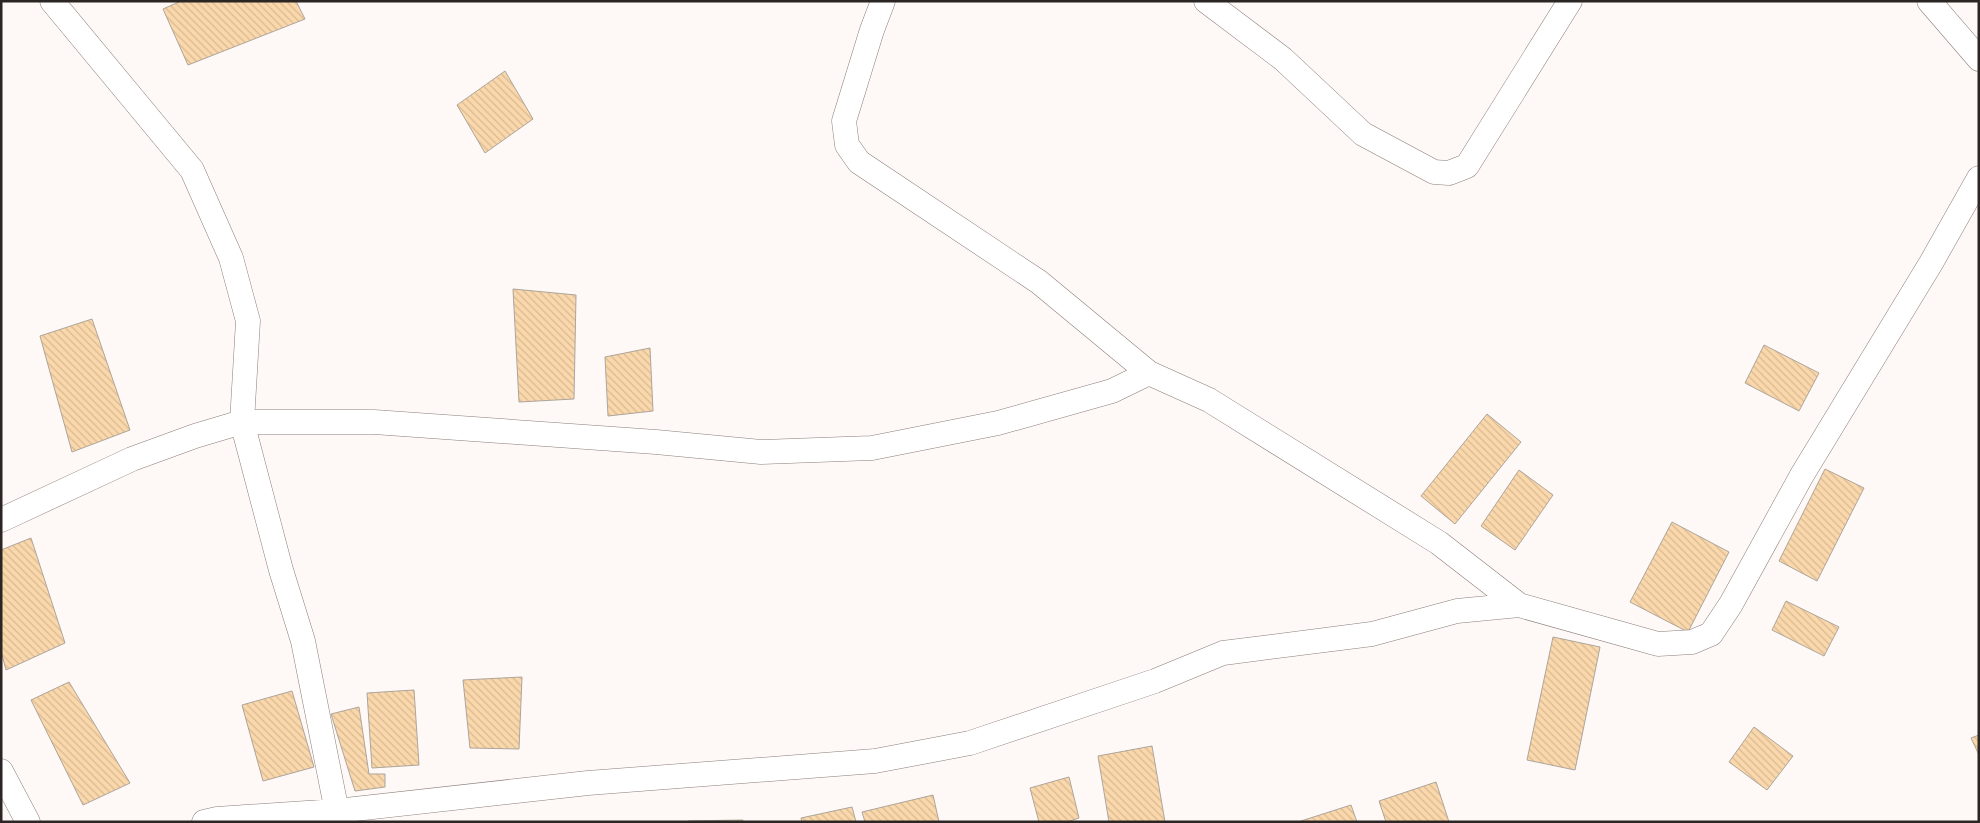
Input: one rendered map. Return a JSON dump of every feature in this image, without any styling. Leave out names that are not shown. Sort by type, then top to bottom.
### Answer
[{"type":"street","points":[[52,1],[192,170],[231,258],[248,321],[242,422],[281,570],[303,641],[338,816]]},
{"type":"street","points":[[883,1],[844,121],[847,145],[859,162],[1039,282],[1149,373],[1209,400],[1439,543],[1519,605]]},
{"type":"street","points":[[1206,1],[1283,59],[1363,134],[1434,172],[1449,173],[1467,166],[1570,1]]},
{"type":"street","points":[[1929,1],[1979,59]]},
{"type":"street","points":[[204,822],[218,819],[338,816],[588,783],[874,761],[970,743],[1155,682],[1223,653],[1372,634],[1457,611],[1519,605],[1658,644],[1692,642],[1711,634],[1732,604],[1802,476],[1931,263],[1979,178]]},
{"type":"street","points":[[1,520],[132,458],[242,422],[374,422],[647,441],[761,452],[872,448],[998,423],[1112,391],[1149,373]]},
{"type":"street","points":[[1,771],[28,822]]},
{"type":"building","points":[[181,1],[296,1],[305,19],[188,65],[163,9]]},
{"type":"building","points":[[505,71],[533,119],[485,153],[457,105]]},
{"type":"building","points":[[513,289],[576,295],[574,399],[519,402]]},
{"type":"building","points":[[92,319],[130,430],[72,452],[40,336]]},
{"type":"building","points":[[1764,345],[1819,373],[1799,411],[1745,383]]},
{"type":"building","points":[[650,348],[653,411],[608,416],[605,357]]},
{"type":"building","points":[[1487,414],[1521,442],[1455,524],[1421,496]]},
{"type":"building","points":[[1825,469],[1864,488],[1817,581],[1779,561]]},
{"type":"building","points":[[1519,470],[1553,495],[1515,550],[1481,526]]},
{"type":"building","points":[[1672,522],[1729,552],[1688,632],[1630,602]]},
{"type":"building","points":[[31,538],[65,643],[6,670],[1,651],[1,550]]},
{"type":"building","points":[[1786,601],[1839,627],[1824,656],[1772,630]]},
{"type":"building","points":[[1553,637],[1600,647],[1575,770],[1527,760]]},
{"type":"building","points":[[522,677],[519,749],[470,748],[463,680]]},
{"type":"building","points":[[69,682],[130,783],[83,805],[31,700]]},
{"type":"building","points":[[414,690],[419,765],[372,768],[367,693]]},
{"type":"building","points":[[292,691],[314,767],[263,781],[242,705]]},
{"type":"building","points":[[359,707],[369,774],[385,774],[385,787],[355,791],[331,714]]},
{"type":"building","points":[[1754,727],[1793,756],[1767,790],[1729,762]]},
{"type":"building","points":[[1979,735],[1979,755],[1971,738]]},
{"type":"building","points":[[1152,746],[1165,822],[1109,822],[1098,756]]},
{"type":"building","points":[[1069,777],[1079,818],[1067,822],[1039,822],[1030,788]]},
{"type":"building","points":[[1436,782],[1449,822],[1386,822],[1379,801]]},
{"type":"building","points":[[933,795],[939,822],[865,822],[862,812]]},
{"type":"building","points":[[1351,805],[1357,822],[1301,822],[1301,821]]},
{"type":"building","points":[[852,807],[856,822],[802,822],[801,818]]},
{"type":"building","points":[[743,820],[743,822],[688,822],[688,821]]}]
